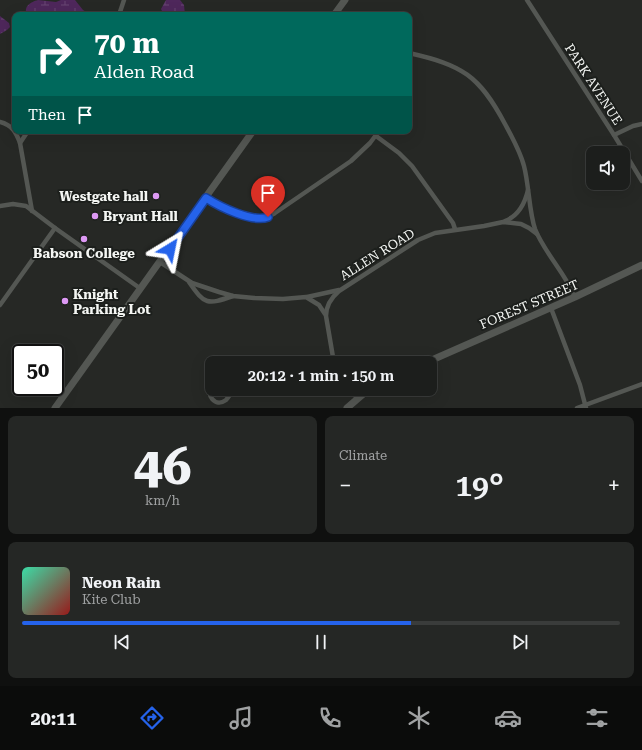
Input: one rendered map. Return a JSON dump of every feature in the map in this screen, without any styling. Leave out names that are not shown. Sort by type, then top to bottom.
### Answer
[{"type":"main road","points":[[336,12],[345,0]]},
{"type":"main road","points":[[55,408],[251,134]]},
{"type":"main road","name":"FOREST STREET","points":[[437,358],[551,308],[642,265]]},
{"type":"main road","points":[[347,408],[360,396]]},
{"type":"street","points":[[121,12],[124,0]]},
{"type":"street","name":"PARK AVENUE","points":[[527,0],[642,181]]},
{"type":"street","points":[[412,54],[438,60],[454,66],[468,75],[480,86],[498,111],[519,150],[524,165],[534,223],[538,235],[575,297]]},
{"type":"street","points":[[0,122],[12,128]]},
{"type":"street","points":[[614,135],[629,127],[642,124]]},
{"type":"street","points":[[16,134],[20,143],[32,211]]},
{"type":"street","points":[[20,143],[26,134]]},
{"type":"street","points":[[206,198],[245,216],[265,218],[275,213],[346,165],[376,136],[399,153],[412,166],[456,229]]},
{"type":"street","name":"ALLEN ROAD","points":[[333,356],[326,309],[335,294],[418,240],[435,233],[478,227],[503,222],[510,219],[519,211],[524,202],[528,188]]},
{"type":"street","points":[[0,206],[13,204],[22,205],[141,289]]},
{"type":"street","name":"ALLEN ROAD","points":[[503,222],[521,224],[538,235]]},
{"type":"street","points":[[0,305],[55,228]]},
{"type":"street","points":[[160,262],[196,285],[233,296],[263,299],[306,298],[343,288]]},
{"type":"street","points":[[188,281],[200,297],[208,302],[214,302],[233,296]]},
{"type":"street","points":[[306,298],[319,305],[326,316]]},
{"type":"street","points":[[551,308],[586,406]]},
{"type":"street","points":[[577,408],[586,406],[642,384]]},
{"type":"street","points":[[210,396],[216,402],[225,400],[228,396]]},
{"type":"green space","points":[[38,0],[56,2],[61,0],[75,0],[86,12],[26,12],[26,9],[30,3]]},
{"type":"green space","points":[[166,0],[180,0],[184,5],[185,12],[162,12],[161,9]]},
{"type":"green space","points":[[0,16],[9,23],[10,27],[0,34]]},
{"type":"place","name":"Westgate hall","points":[[156,196]]},
{"type":"place","name":"Bryant Hall","points":[[95,216]]},
{"type":"place","name":"Babson College","points":[[84,239]]},
{"type":"place","name":"Knight Parking Lot","points":[[65,301]]},
{"type":"route","points":[[170,249],[206,198],[240,214],[262,219],[268,217]]}]
